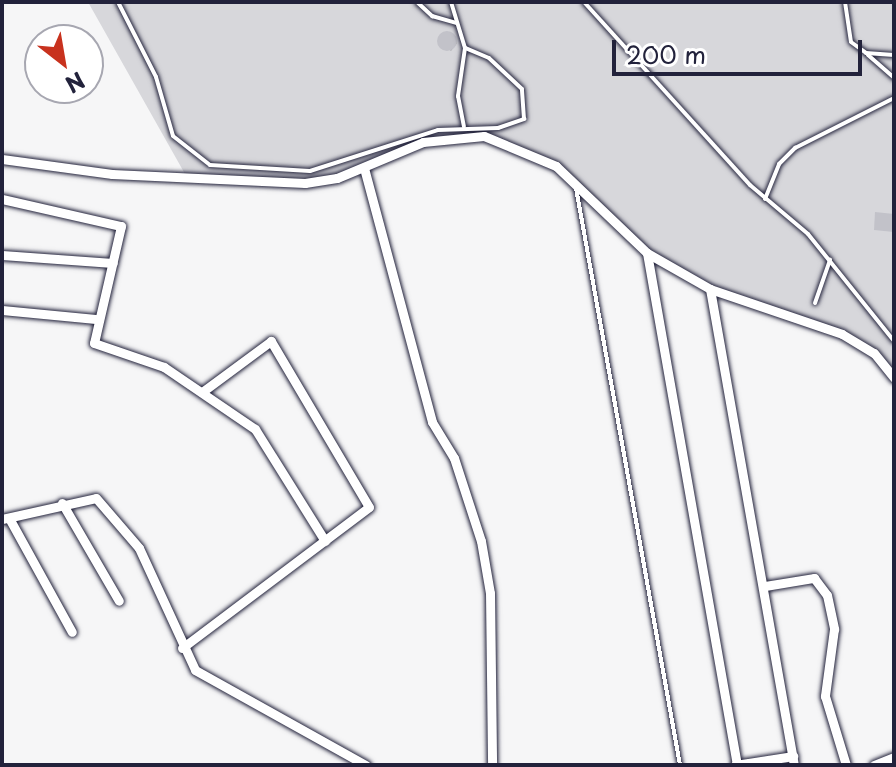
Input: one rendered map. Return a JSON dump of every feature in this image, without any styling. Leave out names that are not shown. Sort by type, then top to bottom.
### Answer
[{"type":"street","points":[[2,159],[112,174],[305,183],[364,168],[423,142],[484,136],[575,182],[620,235],[647,253],[710,289],[842,334],[874,353],[894,378]]},
{"type":"street","points":[[364,168],[432,422],[454,458],[481,541],[490,593],[492,765]]},
{"type":"street","points":[[2,199],[119,223],[113,263],[96,319],[97,345],[164,367],[265,441],[325,541]]},
{"type":"street","points":[[647,253],[736,765],[793,760],[765,586],[710,289]]},
{"type":"street","points":[[2,255],[113,263]]},
{"type":"street","points":[[2,310],[96,319]]},
{"type":"street","points":[[182,648],[369,507],[272,342],[202,392]]},
{"type":"street","points":[[72,632],[6,518],[62,503],[96,498],[119,518],[182,648],[203,677],[312,729],[366,765]]},
{"type":"street","points":[[62,503],[119,601]]},
{"type":"street","points":[[765,586],[814,578],[827,595],[834,629],[825,696],[846,765]]},
{"type":"street","points":[[874,765],[894,757]]},
{"type":"lane","points":[[118,2],[156,77],[173,136],[210,165],[310,171],[464,126],[514,125],[528,110],[522,89],[489,58],[465,48]]},
{"type":"lane","points":[[417,2],[432,16],[457,23]]},
{"type":"lane","points":[[451,2],[465,48],[458,96],[464,126]]},
{"type":"lane","points":[[584,2],[765,199],[830,259],[894,341]]},
{"type":"lane","points":[[845,2],[851,42],[894,78]]},
{"type":"lane","points":[[866,53],[894,55]]},
{"type":"lane","points":[[765,199],[779,164],[795,148],[894,98]]},
{"type":"lane","points":[[575,182],[680,765]]},
{"type":"lane","points":[[815,303],[830,259]]},
{"type":"shaded area","points":[[88,2],[894,2],[894,373],[876,351],[711,286],[648,250],[557,164],[497,137],[421,140],[336,175],[305,180],[185,174],[104,30],[104,24],[100,24]]},
{"type":"building","points":[[447,31],[454,34],[457,41],[454,48],[447,51],[440,48],[437,41],[440,34]]},
{"type":"building","points":[[875,212],[894,214],[894,232],[874,230]]}]
